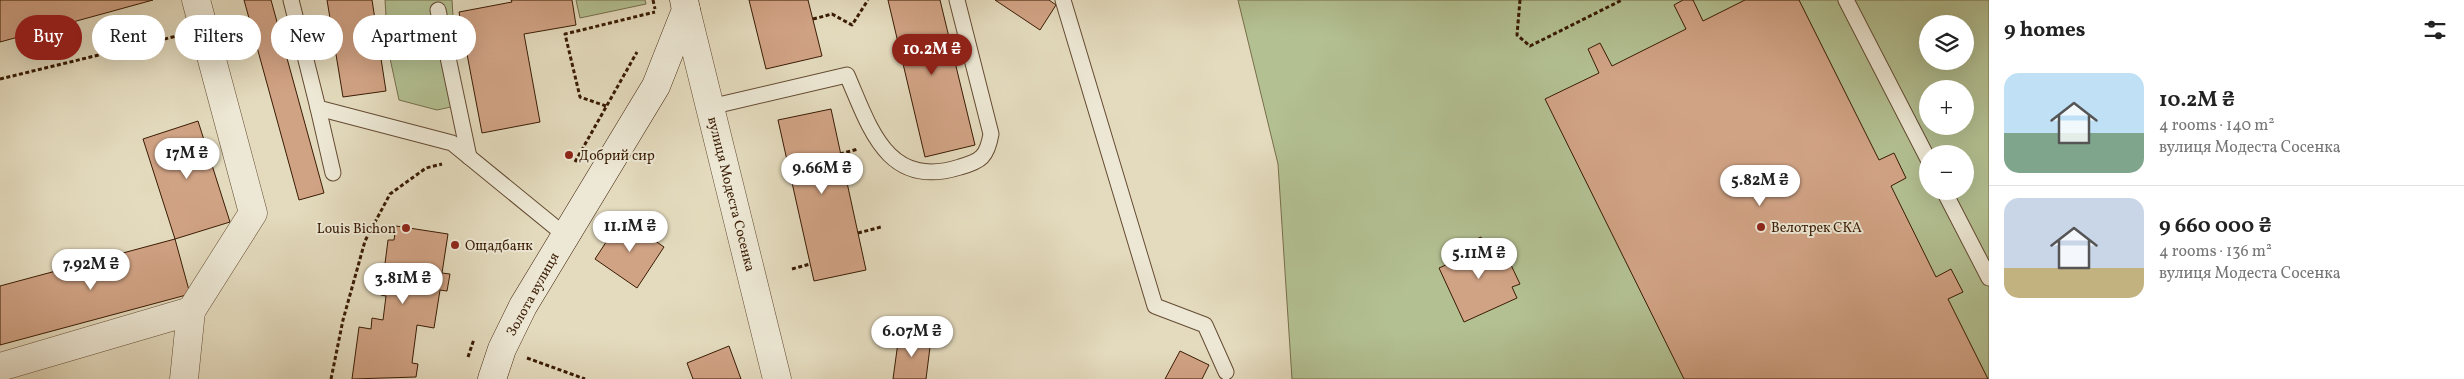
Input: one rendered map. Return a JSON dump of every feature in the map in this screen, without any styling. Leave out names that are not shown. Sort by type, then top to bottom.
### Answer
[{"type":"street","points":[[184,379],[192,311],[253,213],[196,0]]},
{"type":"street","name":"вулиця Модеста Сосенка","points":[[685,5],[777,379]]},
{"type":"street","name":"Золота вулиця","points":[[492,379],[502,349],[523,306],[656,86],[685,5]]},
{"type":"street","points":[[0,367],[192,311]]},
{"type":"lane","points":[[291,0],[333,173]]},
{"type":"lane","points":[[710,107],[847,75],[876,140],[891,158],[910,168],[942,173],[976,162],[988,151],[991,134],[956,0]]},
{"type":"lane","points":[[1063,0],[1155,306],[1204,325],[1226,372]]},
{"type":"lane","points":[[1846,0],[1921,145]]},
{"type":"lane","points":[[438,10],[469,157]]},
{"type":"lane","points":[[318,108],[452,143],[566,236]]},
{"type":"lane","points":[[1949,200],[1989,278]]},
{"type":"path","points":[[813,19],[832,14],[852,25],[868,0]]},
{"type":"path","points":[[1520,0],[1517,35],[1530,46],[1622,0]]},
{"type":"path","points":[[606,106],[580,97],[565,34],[656,12]]},
{"type":"path","points":[[0,79],[175,37]]},
{"type":"path","points":[[840,154],[864,147]]},
{"type":"path","points":[[330,379],[343,320],[365,241],[390,194],[426,168],[469,157]]},
{"type":"path","points":[[858,233],[881,227]]},
{"type":"path","points":[[792,269],[810,264]]},
{"type":"path","points":[[502,349],[585,379]]},
{"type":"green space","points":[[385,0],[452,0],[453,15],[386,15]]},
{"type":"green space","points":[[576,0],[645,0],[646,4],[580,18]]},
{"type":"green space","points":[[1238,0],[1989,0],[1989,379],[1292,379],[1278,164]]},
{"type":"green space","points":[[390,60],[454,60],[451,107],[437,110],[399,100]]},
{"type":"building","points":[[0,0],[153,0],[98,15],[92,15],[92,17],[82,19],[82,15],[15,15],[15,38],[0,42]]},
{"type":"building","points":[[244,0],[271,0],[275,15],[271,15],[271,60],[287,60],[324,193],[299,200],[260,60],[261,15],[248,15]]},
{"type":"building","points":[[327,0],[372,0],[374,15],[353,15],[353,60],[381,60],[386,91],[343,97],[337,60],[343,60],[343,15],[329,15]]},
{"type":"building","points":[[511,0],[572,0],[576,25],[524,34],[540,122],[482,133],[468,60],[476,60],[476,15],[460,15],[459,12],[512,2]]},
{"type":"building","points":[[749,0],[808,0],[822,56],[766,69]]},
{"type":"building","points":[[888,0],[940,0],[975,145],[925,157]]},
{"type":"building","points":[[995,0],[1049,0],[1056,5],[1040,30]]},
{"type":"building","name":"Велотрек СКА","points":[[1683,0],[1693,0],[1703,21],[1745,0],[1799,0],[1879,160],[1894,153],[1906,178],[1891,186],[1936,277],[1951,269],[1963,292],[1948,299],[1988,379],[1684,379],[1545,99],[1599,73],[1588,49],[1600,43],[1612,66],[1686,29],[1674,5]]},
{"type":"building","points":[[831,109],[866,270],[814,281],[778,120]]},
{"type":"building","points":[[198,121],[230,222],[175,239],[143,139]]},
{"type":"building","points":[[622,218],[664,247],[637,288],[595,259]]},
{"type":"building","points":[[396,226],[448,234],[442,273],[450,274],[447,291],[440,290],[434,328],[417,325],[412,363],[418,364],[416,377],[352,379],[359,327],[371,329],[372,318],[383,320],[386,296],[381,295],[388,240],[394,240]]},
{"type":"building","points":[[1481,237],[1486,247],[1493,244],[1504,268],[1511,265],[1520,284],[1512,287],[1517,298],[1464,322],[1439,268],[1466,256],[1461,246]]},
{"type":"building","points":[[175,239],[190,294],[0,345],[0,286]]},
{"type":"building","points":[[899,335],[931,339],[926,379],[893,379]]},
{"type":"building","points":[[729,346],[741,379],[693,379],[687,363]]},
{"type":"building","points":[[1180,351],[1209,365],[1202,379],[1165,379]]},
{"type":"place","name":"Добрий сир","points":[[569,155]]},
{"type":"place","name":"Велотрек СКА","points":[[1761,227]]},
{"type":"place","name":"Louis Bichon","points":[[406,228]]},
{"type":"place","name":"Ощадбанк","points":[[455,245]]}]
